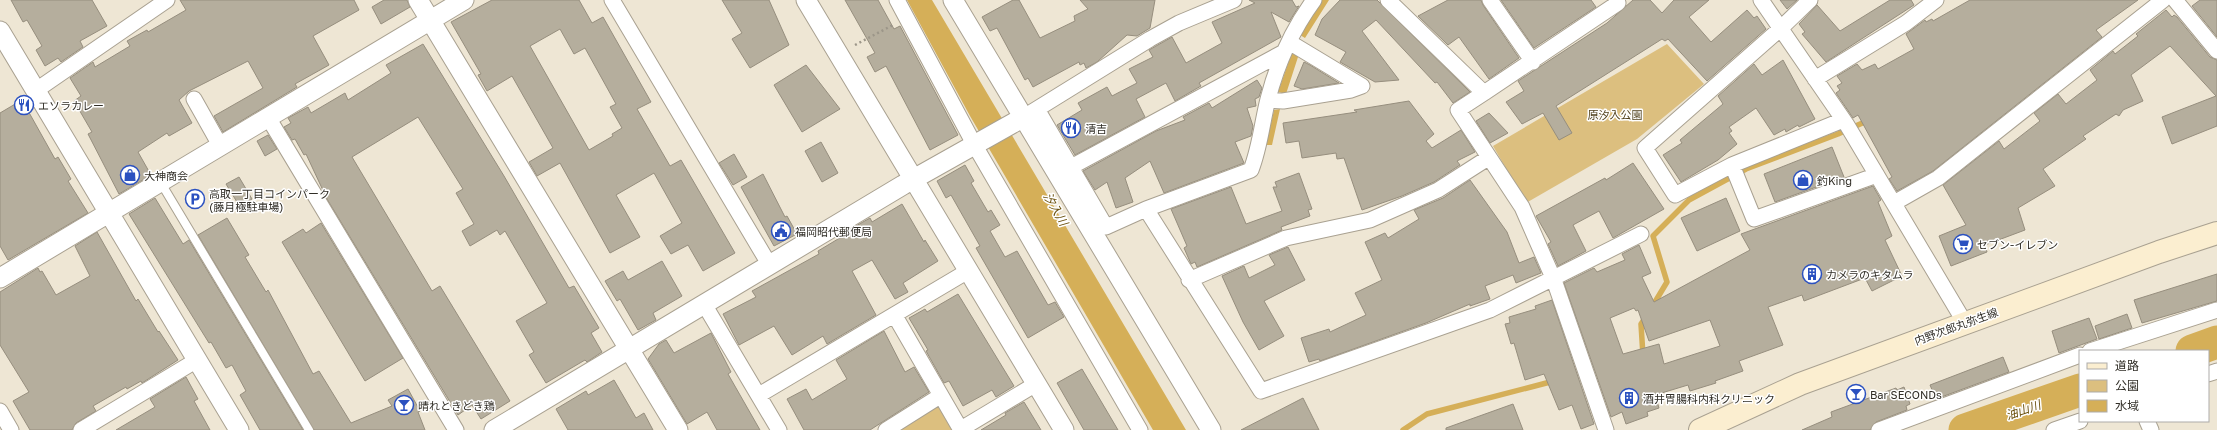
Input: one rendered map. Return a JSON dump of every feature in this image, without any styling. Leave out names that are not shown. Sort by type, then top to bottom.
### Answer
[{"type":"main road","name":"内野次郎丸弥生線","points":[[1700,430],[1800,384],[2159,252],[2217,233]]},
{"type":"street","points":[[35,91],[167,0]]},
{"type":"street","points":[[418,0],[629,349],[675,429]]},
{"type":"street","points":[[0,278],[269,119],[464,0]]},
{"type":"street","points":[[612,0],[769,264]]},
{"type":"street","points":[[806,0],[1064,430]]},
{"type":"street","points":[[897,0],[974,144],[1140,430]]},
{"type":"street","points":[[953,0],[1030,113],[1071,168],[1106,227],[1146,209],[1251,170],[1258,153],[1268,100],[1286,47],[1314,0]]},
{"type":"street","points":[[494,430],[769,264],[913,179],[1030,113],[1150,39],[1179,24],[1234,0]]},
{"type":"street","points":[[1388,0],[1484,93]]},
{"type":"street","points":[[1490,0],[1533,62]]},
{"type":"street","points":[[1606,430],[1554,280],[1522,206],[1488,158],[1458,110],[1533,62],[1618,3],[1616,0]]},
{"type":"street","points":[[1761,0],[1848,127],[1965,323]]},
{"type":"street","points":[[1810,0],[1781,28],[1645,148],[1675,195],[1733,166],[1848,127]]},
{"type":"street","points":[[1815,79],[1906,22],[1936,0]]},
{"type":"street","points":[[1894,203],[1938,178],[2163,0]]},
{"type":"street","points":[[2175,0],[2217,51]]},
{"type":"street","points":[[0,31],[239,430]]},
{"type":"street","points":[[1071,168],[1286,47]]},
{"type":"street","points":[[1268,100],[1283,101],[1351,90],[1362,86],[1286,47]]},
{"type":"street","points":[[194,99],[221,147]]},
{"type":"street","points":[[1030,113],[1211,430]]},
{"type":"street","points":[[269,119],[456,430]]},
{"type":"street","points":[[1189,280],[1286,238],[1370,220],[1438,190],[1488,158]]},
{"type":"street","points":[[1733,166],[1754,219],[1877,175]]},
{"type":"street","points":[[1146,209],[1189,280],[1260,391],[1490,310],[1554,280],[1641,234]]},
{"type":"street","points":[[759,395],[895,316],[968,271]]},
{"type":"street","points":[[704,304],[779,430]]},
{"type":"street","points":[[2093,350],[2217,310]]},
{"type":"street","points":[[895,316],[940,396],[961,429],[1036,384]]},
{"type":"street","points":[[1879,430],[2079,355]]},
{"type":"street","points":[[81,430],[197,360]]},
{"type":"street","points":[[886,430],[940,396]]},
{"type":"street","points":[[0,411],[11,430]]},
{"type":"street","points":[[2054,430],[2079,421]]},
{"type":"lane","points":[[160,183],[309,430]]},
{"type":"path","points":[[838,54],[906,18]]},
{"type":"green space","name":"原汐入公園","points":[[1667,44],[1704,84],[1637,139],[1526,203],[1493,146]]},
{"type":"green space","points":[[935,405],[940,406],[954,430],[893,430]]},
{"type":"water","points":[[907,0],[932,0],[1186,430],[1153,430],[970,116]]},
{"type":"water","points":[[1322,0],[1329,0],[1305,38],[1300,35]]},
{"type":"water","points":[[1292,52],[1298,57],[1286,94],[1278,92]]},
{"type":"water","points":[[1280,109],[1272,145],[1266,145],[1274,110]]},
{"type":"building","points":[[11,0],[92,0],[107,26],[80,41],[83,47],[61,62],[58,58],[45,66],[36,50],[42,46],[27,20],[23,22]]},
{"type":"building","points":[[180,0],[354,0],[359,10],[313,36],[329,65],[295,84],[297,87],[223,132],[214,116],[263,88],[248,61],[189,91],[179,100],[192,123],[169,136],[167,133],[138,152],[151,175],[119,194],[88,134],[92,132],[74,101],[81,96],[70,78],[93,62],[95,67],[130,46],[127,41],[147,30],[148,32],[186,10]]},
{"type":"building","points":[[384,0],[407,0],[410,7],[381,24],[372,7]]},
{"type":"building","points":[[492,0],[579,0],[592,23],[603,17],[651,102],[637,109],[670,166],[681,160],[735,253],[703,271],[688,245],[671,254],[660,236],[682,223],[654,173],[616,195],[640,237],[610,253],[560,163],[537,176],[529,162],[553,148],[512,76],[487,91],[478,75],[481,74],[451,22]],"holes":[[[560,29],[574,54],[585,48],[616,104],[610,107],[622,128],[612,134],[613,136],[589,150],[530,46]]]},
{"type":"building","points":[[722,0],[769,0],[789,45],[750,68],[732,39],[742,33]]},
{"type":"building","points":[[845,0],[878,0],[894,29],[900,26],[958,135],[930,150],[886,66],[875,72],[867,57],[875,53]]},
{"type":"building","points":[[1013,0],[1019,0],[1040,38],[1075,21],[1074,16],[1088,9],[1080,0],[1155,0],[1150,28],[1137,36],[1127,35],[1097,62],[1086,68],[1084,63],[1080,65],[1079,62],[1033,87],[1028,78],[1025,80],[997,28],[990,31],[982,17]]},
{"type":"building","points":[[1249,0],[1292,0],[1296,7],[1299,6],[1289,22],[1271,12],[1281,37],[1199,83],[1201,86],[1175,101],[1166,83],[1136,99],[1145,117],[1075,155],[1057,125],[1082,110],[1078,103],[1107,87],[1112,96],[1137,83],[1129,69],[1153,57],[1149,50],[1172,37],[1186,63],[1222,43],[1212,22],[1255,3]]},
{"type":"building","points":[[1340,0],[1377,0],[1470,92],[1453,103],[1437,82],[1435,83],[1376,20],[1362,31],[1399,80],[1375,82],[1340,62],[1346,52],[1315,35],[1322,19]]},
{"type":"building","points":[[1448,0],[1481,0],[1519,58],[1489,79],[1459,37],[1448,45],[1418,16]]},
{"type":"building","points":[[1501,0],[1591,0],[1596,7],[1534,48]]},
{"type":"building","points":[[1633,0],[1650,0],[1662,13],[1674,0],[1709,0],[1689,17],[1711,42],[1747,10],[1754,18],[1757,16],[1766,29],[1707,81],[1668,39],[1665,41],[1662,39],[1556,106],[1572,133],[1559,140],[1543,113],[1522,124],[1506,102],[1524,91],[1518,81],[1607,23]]},
{"type":"building","points":[[1780,0],[1797,0],[1787,9]]},
{"type":"building","points":[[1890,0],[1911,0],[1914,5],[1826,62],[1802,34],[1805,32],[1799,24],[1817,5],[1840,31]]},
{"type":"building","points":[[1970,0],[2138,0],[2096,30],[2102,37],[1933,171],[1897,191],[1889,179],[1892,177],[1858,115],[1853,118],[1836,93],[1840,90],[1837,86],[1842,83],[1837,76],[1857,64],[1862,70],[1875,64],[1878,69],[1914,49],[1906,34],[1925,20],[1926,22],[1932,19],[1933,21]]},
{"type":"building","points":[[2200,0],[2217,0],[2217,37],[2192,6]]},
{"type":"building","points":[[2166,10],[2172,17],[2174,15],[2177,17],[2210,57],[2217,60],[2217,126],[2172,144],[2162,117],[2216,96],[2170,46],[2131,75],[2143,101],[2123,110],[2119,116],[2116,114],[2083,136],[2086,139],[2043,169],[2055,186],[2018,208],[2025,230],[1985,245],[1987,252],[1951,266],[1939,236],[1966,225],[1943,185],[1999,141],[2004,149],[2040,121],[2034,113],[2058,94],[2066,104],[2097,80],[2090,70],[2113,51],[2115,54],[2138,36],[2136,34]]},
{"type":"building","points":[[423,44],[504,176],[569,288],[574,286],[599,328],[591,333],[602,352],[587,362],[585,360],[546,383],[529,355],[534,352],[516,321],[547,303],[505,231],[500,235],[497,230],[470,246],[462,231],[474,224],[456,193],[463,189],[418,117],[352,157],[432,291],[440,286],[510,401],[481,419],[472,405],[458,415],[327,199],[306,154],[304,155],[295,139],[292,140],[284,127],[291,123],[288,118],[308,107],[311,113],[345,93],[348,100],[391,73],[386,65]]},
{"type":"building","points":[[1783,60],[1815,119],[1799,127],[1798,125],[1786,132],[1785,129],[1774,135],[1756,108],[1729,127],[1732,131],[1729,133],[1737,144],[1718,160],[1681,182],[1663,155],[1682,143],[1680,140],[1723,104],[1718,96],[1754,64],[1762,75]]},
{"type":"building","points":[[1304,62],[1339,83],[1302,89],[1294,86]]},
{"type":"building","points":[[806,65],[840,109],[802,132],[774,85]]},
{"type":"building","points":[[1257,80],[1262,88],[1259,97],[1255,99],[1256,106],[1247,108],[1253,126],[1251,136],[1235,142],[1244,163],[1164,193],[1150,161],[1125,178],[1133,202],[1116,208],[1107,182],[1095,190],[1083,171],[1156,131],[1185,120],[1183,117],[1209,103],[1212,108]]},
{"type":"building","points":[[22,100],[55,159],[58,157],[71,179],[68,181],[88,213],[8,260],[0,246],[0,113]]},
{"type":"building","points":[[1409,101],[1434,134],[1426,141],[1432,148],[1461,130],[1475,152],[1457,161],[1460,165],[1434,182],[1402,196],[1362,210],[1344,158],[1337,159],[1336,153],[1302,158],[1299,141],[1286,143],[1283,123],[1357,112],[1354,110]]},
{"type":"building","points":[[1489,113],[1508,133],[1490,143],[1476,121]]},
{"type":"building","points":[[268,135],[277,149],[265,156],[257,141]]},
{"type":"building","points":[[821,142],[838,173],[822,182],[805,151]]},
{"type":"building","points":[[1832,147],[1844,177],[1775,202],[1764,174]]},
{"type":"building","points":[[734,154],[747,177],[733,185],[719,163]]},
{"type":"building","points":[[1633,163],[1664,209],[1613,238],[1599,211],[1573,225],[1586,251],[1558,266],[1548,244],[1551,242],[1536,216],[1605,178],[1606,180]]},
{"type":"building","points":[[965,165],[974,181],[971,183],[988,212],[991,210],[1000,225],[990,231],[1005,257],[1017,251],[1048,305],[1055,302],[1064,317],[1028,338],[976,248],[980,246],[951,195],[946,198],[937,181]]},
{"type":"building","points":[[1299,173],[1312,209],[1308,210],[1310,216],[1281,227],[1282,230],[1280,231],[1197,267],[1195,262],[1191,264],[1184,248],[1187,246],[1171,209],[1231,187],[1246,224],[1282,211],[1273,187],[1277,187],[1275,182]]},
{"type":"building","points":[[763,174],[785,217],[787,216],[797,234],[774,246],[741,187]]},
{"type":"building","points":[[239,177],[252,199],[240,207],[226,184]]},
{"type":"building","points":[[1470,180],[1507,232],[1519,263],[1534,257],[1541,273],[1516,283],[1513,275],[1485,286],[1490,299],[1470,306],[1470,304],[1426,323],[1320,361],[1319,359],[1309,362],[1301,338],[1329,329],[1330,332],[1366,315],[1355,293],[1382,280],[1365,242],[1385,233],[1388,238],[1419,219],[1414,210],[1443,198]]},
{"type":"building","points":[[1873,186],[1881,200],[1878,202],[1892,236],[1885,240],[1902,276],[1872,291],[1865,278],[1804,301],[1802,295],[1768,307],[1783,345],[1739,361],[1743,371],[1715,381],[1716,383],[1690,391],[1688,385],[1655,395],[1659,408],[1647,412],[1648,416],[1626,424],[1622,412],[1611,417],[1564,283],[1594,268],[1597,272],[1625,260],[1622,254],[1639,245],[1651,273],[1642,277],[1654,302],[1750,250],[1741,234]],"holes":[[[1634,308],[1636,311],[1638,310],[1649,341],[1710,320],[1720,346],[1664,364],[1659,344],[1623,354],[1610,318]]]},
{"type":"building","points":[[155,198],[183,244],[189,240],[303,430],[260,430],[240,395],[246,391],[232,365],[226,368],[129,214]]},
{"type":"building","points":[[1726,198],[1740,231],[1697,251],[1681,218]]},
{"type":"building","points":[[902,204],[924,242],[925,240],[938,261],[903,283],[908,292],[895,299],[872,260],[852,271],[876,315],[827,344],[823,336],[792,355],[774,326],[739,345],[723,314],[756,297],[752,291],[819,254],[818,251],[848,233],[847,231],[870,218],[872,222]]},
{"type":"building","points":[[227,218],[249,255],[245,257],[266,292],[268,290],[313,374],[319,371],[351,423],[392,406],[388,400],[408,389],[420,411],[418,412],[425,430],[314,430],[198,235]]},
{"type":"building","points":[[321,223],[403,358],[365,381],[282,242],[303,229],[306,233]]},
{"type":"building","points":[[97,232],[136,301],[138,299],[158,332],[159,331],[178,360],[142,383],[141,381],[127,389],[126,387],[93,406],[96,411],[76,423],[72,430],[30,430],[13,401],[29,392],[0,345],[0,292],[38,268],[40,272],[42,271],[56,295],[90,276],[75,246]]},
{"type":"building","points":[[1288,247],[1305,280],[1264,301],[1284,336],[1259,350],[1243,322],[1222,276],[1244,266],[1249,278],[1275,265],[1269,255]]},
{"type":"building","points":[[662,261],[682,296],[653,313],[656,320],[638,330],[620,299],[617,301],[605,281],[623,271],[628,280]]},
{"type":"building","points":[[2217,274],[2217,301],[2142,323],[2134,300]]},
{"type":"building","points":[[958,294],[1014,386],[996,397],[992,390],[963,406],[949,381],[944,383],[926,351],[928,350],[909,318],[925,309],[927,312]]},
{"type":"building","points":[[1552,300],[1594,424],[1581,429],[1572,405],[1559,410],[1544,374],[1525,380],[1514,343],[1511,344],[1505,324],[1510,323],[1509,317],[1536,309],[1535,306]]},
{"type":"building","points":[[2127,314],[2132,328],[2099,339],[2095,326]]},
{"type":"building","points":[[2089,318],[2097,339],[2059,353],[2052,331]]},
{"type":"building","points":[[884,331],[905,372],[914,367],[929,392],[870,430],[804,430],[787,399],[806,389],[812,400],[847,379],[836,360]]},
{"type":"building","points":[[711,333],[731,372],[728,374],[760,430],[717,430],[707,412],[687,424],[648,359],[659,344],[666,340],[674,353]]},
{"type":"building","points":[[2003,357],[2009,372],[1936,399],[1930,385]]},
{"type":"building","points":[[1082,369],[1118,430],[1084,430],[1057,383]]},
{"type":"building","points":[[186,377],[198,399],[194,401],[210,430],[116,430],[155,407],[150,399]]},
{"type":"building","points":[[614,380],[636,418],[644,413],[653,430],[568,430],[556,409],[586,391],[588,395]]},
{"type":"building","points":[[1904,387],[1910,404],[1906,406],[1907,410],[1876,422],[1870,430],[1802,430],[1832,417],[1831,412],[1896,388],[1897,390]]},
{"type":"building","points":[[1303,398],[1319,430],[1241,430]]},
{"type":"building","points":[[1024,402],[1041,430],[981,430],[1006,415],[1005,413]]},
{"type":"building","points":[[1513,404],[1523,430],[1446,430],[1446,428]]},
{"type":"waterway","points":[[1652,307],[1667,282],[1653,236],[1689,200],[1746,169],[1838,134],[1869,120]]},
{"type":"waterway","points":[[1643,356],[1641,324],[1645,318]]},
{"type":"waterway","name":"油山川","points":[[2195,350],[2217,342]]},
{"type":"waterway","points":[[1403,430],[1427,414],[1554,381]]},
{"type":"waterway","name":"油山川","points":[[1965,430],[2079,390]]},
{"type":"place","name":"エソラカレー","points":[[24,105]]},
{"type":"place","name":"清吉","points":[[1071,128]]},
{"type":"place","name":"大神商会","points":[[130,175]]},
{"type":"place","name":"釣King","points":[[1803,180]]},
{"type":"place","name":"高取一丁目コインパーク (藤月極駐車場)","points":[[195,199]]},
{"type":"place","name":"福岡昭代郵便局","points":[[781,231]]},
{"type":"place","name":"セブン-イレブン","points":[[1963,244]]},
{"type":"place","name":"カメラのキタムラ","points":[[1812,274]]},
{"type":"place","name":"Bar SECONDs","points":[[1856,394]]},
{"type":"place","name":"酒井胃腸科内科クリニック","points":[[1629,398]]},
{"type":"place","name":"晴れときどき鶏","points":[[404,405]]},
{"type":"water label","name":"汐入川","points":[[1056,209]]}]
